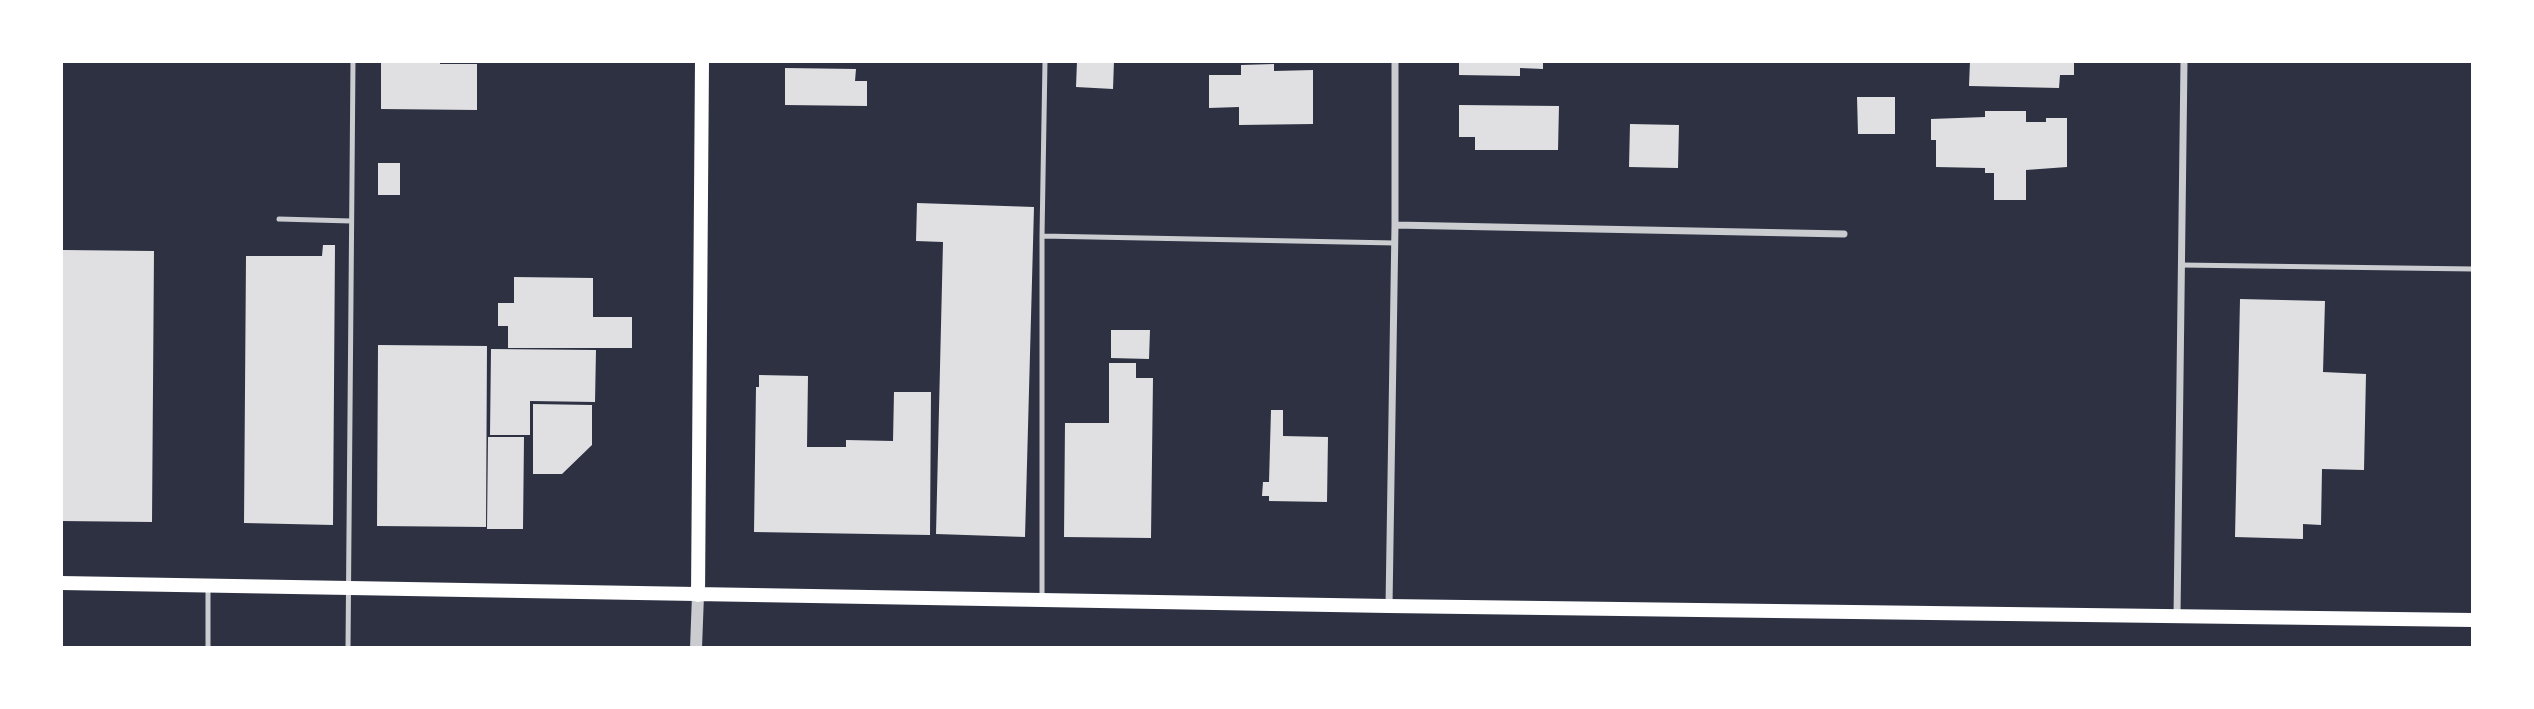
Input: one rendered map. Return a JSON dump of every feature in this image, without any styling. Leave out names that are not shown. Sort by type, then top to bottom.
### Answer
[{"type":"main road","points":[[698,595],[702,61]]},
{"type":"main road","points":[[61,583],[1388,606],[2473,620]]},
{"type":"street","points":[[1388,606],[1395,243],[1395,61]]},
{"type":"street","points":[[2177,616],[2184,61]]},
{"type":"street","points":[[1395,225],[1844,234]]},
{"type":"street","points":[[696,648],[698,595]]},
{"type":"lane","points":[[348,648],[353,61]]},
{"type":"lane","points":[[1042,600],[1045,61]]},
{"type":"lane","points":[[279,219],[351,221]]},
{"type":"lane","points":[[1042,236],[1395,243]]},
{"type":"lane","points":[[2181,265],[2473,269]]},
{"type":"lane","points":[[208,586],[208,648]]},
{"type":"building","points":[[381,61],[477,64],[477,110],[381,109]]},
{"type":"building","points":[[1077,61],[1114,61],[1113,89],[1076,87]]},
{"type":"building","points":[[1459,61],[1543,61],[1543,69],[1520,68],[1520,76],[1459,75]]},
{"type":"building","points":[[1970,61],[2074,61],[2074,75],[2060,75],[2059,88],[1969,86]]},
{"type":"building","points":[[1274,64],[1274,71],[1313,70],[1313,124],[1239,125],[1239,107],[1209,108],[1209,75],[1241,75],[1241,65]]},
{"type":"building","points":[[785,68],[856,69],[855,81],[867,81],[867,106],[785,105]]},
{"type":"building","points":[[1857,97],[1895,97],[1895,134],[1858,134]]},
{"type":"building","points":[[1459,105],[1559,106],[1558,150],[1475,150],[1475,137],[1459,137]]},
{"type":"building","points":[[1985,111],[2026,111],[2026,122],[2067,118],[2067,167],[2026,170],[2026,200],[1994,200],[1994,173],[1985,173],[1985,168],[1936,167],[1936,140],[1931,140],[1931,119],[1985,117]]},
{"type":"building","points":[[1630,124],[1679,125],[1678,168],[1629,167]]},
{"type":"building","points":[[378,163],[400,163],[400,195],[378,195]]},
{"type":"building","points":[[917,203],[1034,207],[1025,537],[936,534],[943,242],[916,241]]},
{"type":"building","points":[[323,245],[335,245],[333,525],[244,523],[246,256],[322,256]]},
{"type":"building","points":[[63,250],[154,251],[152,522],[61,521]]},
{"type":"building","points":[[514,277],[593,278],[593,317],[632,317],[632,348],[508,348],[508,326],[498,326],[498,303],[514,303]]},
{"type":"building","points":[[2240,299],[2325,301],[2323,372],[2366,374],[2364,470],[2322,469],[2321,525],[2303,524],[2303,539],[2235,537]]},
{"type":"building","points":[[1111,330],[1150,330],[1149,359],[1111,358]]},
{"type":"building","points":[[378,345],[487,346],[486,527],[377,526]]},
{"type":"building","points":[[491,349],[596,350],[595,402],[530,401],[530,435],[490,435]]},
{"type":"building","points":[[1109,363],[1136,363],[1136,378],[1153,378],[1151,538],[1064,537],[1065,423],[1109,423]]},
{"type":"building","points":[[759,375],[808,376],[807,447],[846,447],[846,440],[893,441],[894,392],[931,392],[930,535],[754,532],[756,387],[759,387]]},
{"type":"building","points":[[533,404],[592,405],[592,445],[562,474],[533,474]]},
{"type":"building","points":[[1271,410],[1283,410],[1283,436],[1328,437],[1327,502],[1269,501],[1269,496],[1262,496],[1263,482],[1269,482]]},
{"type":"building","points":[[488,437],[524,437],[523,529],[487,529]]}]
